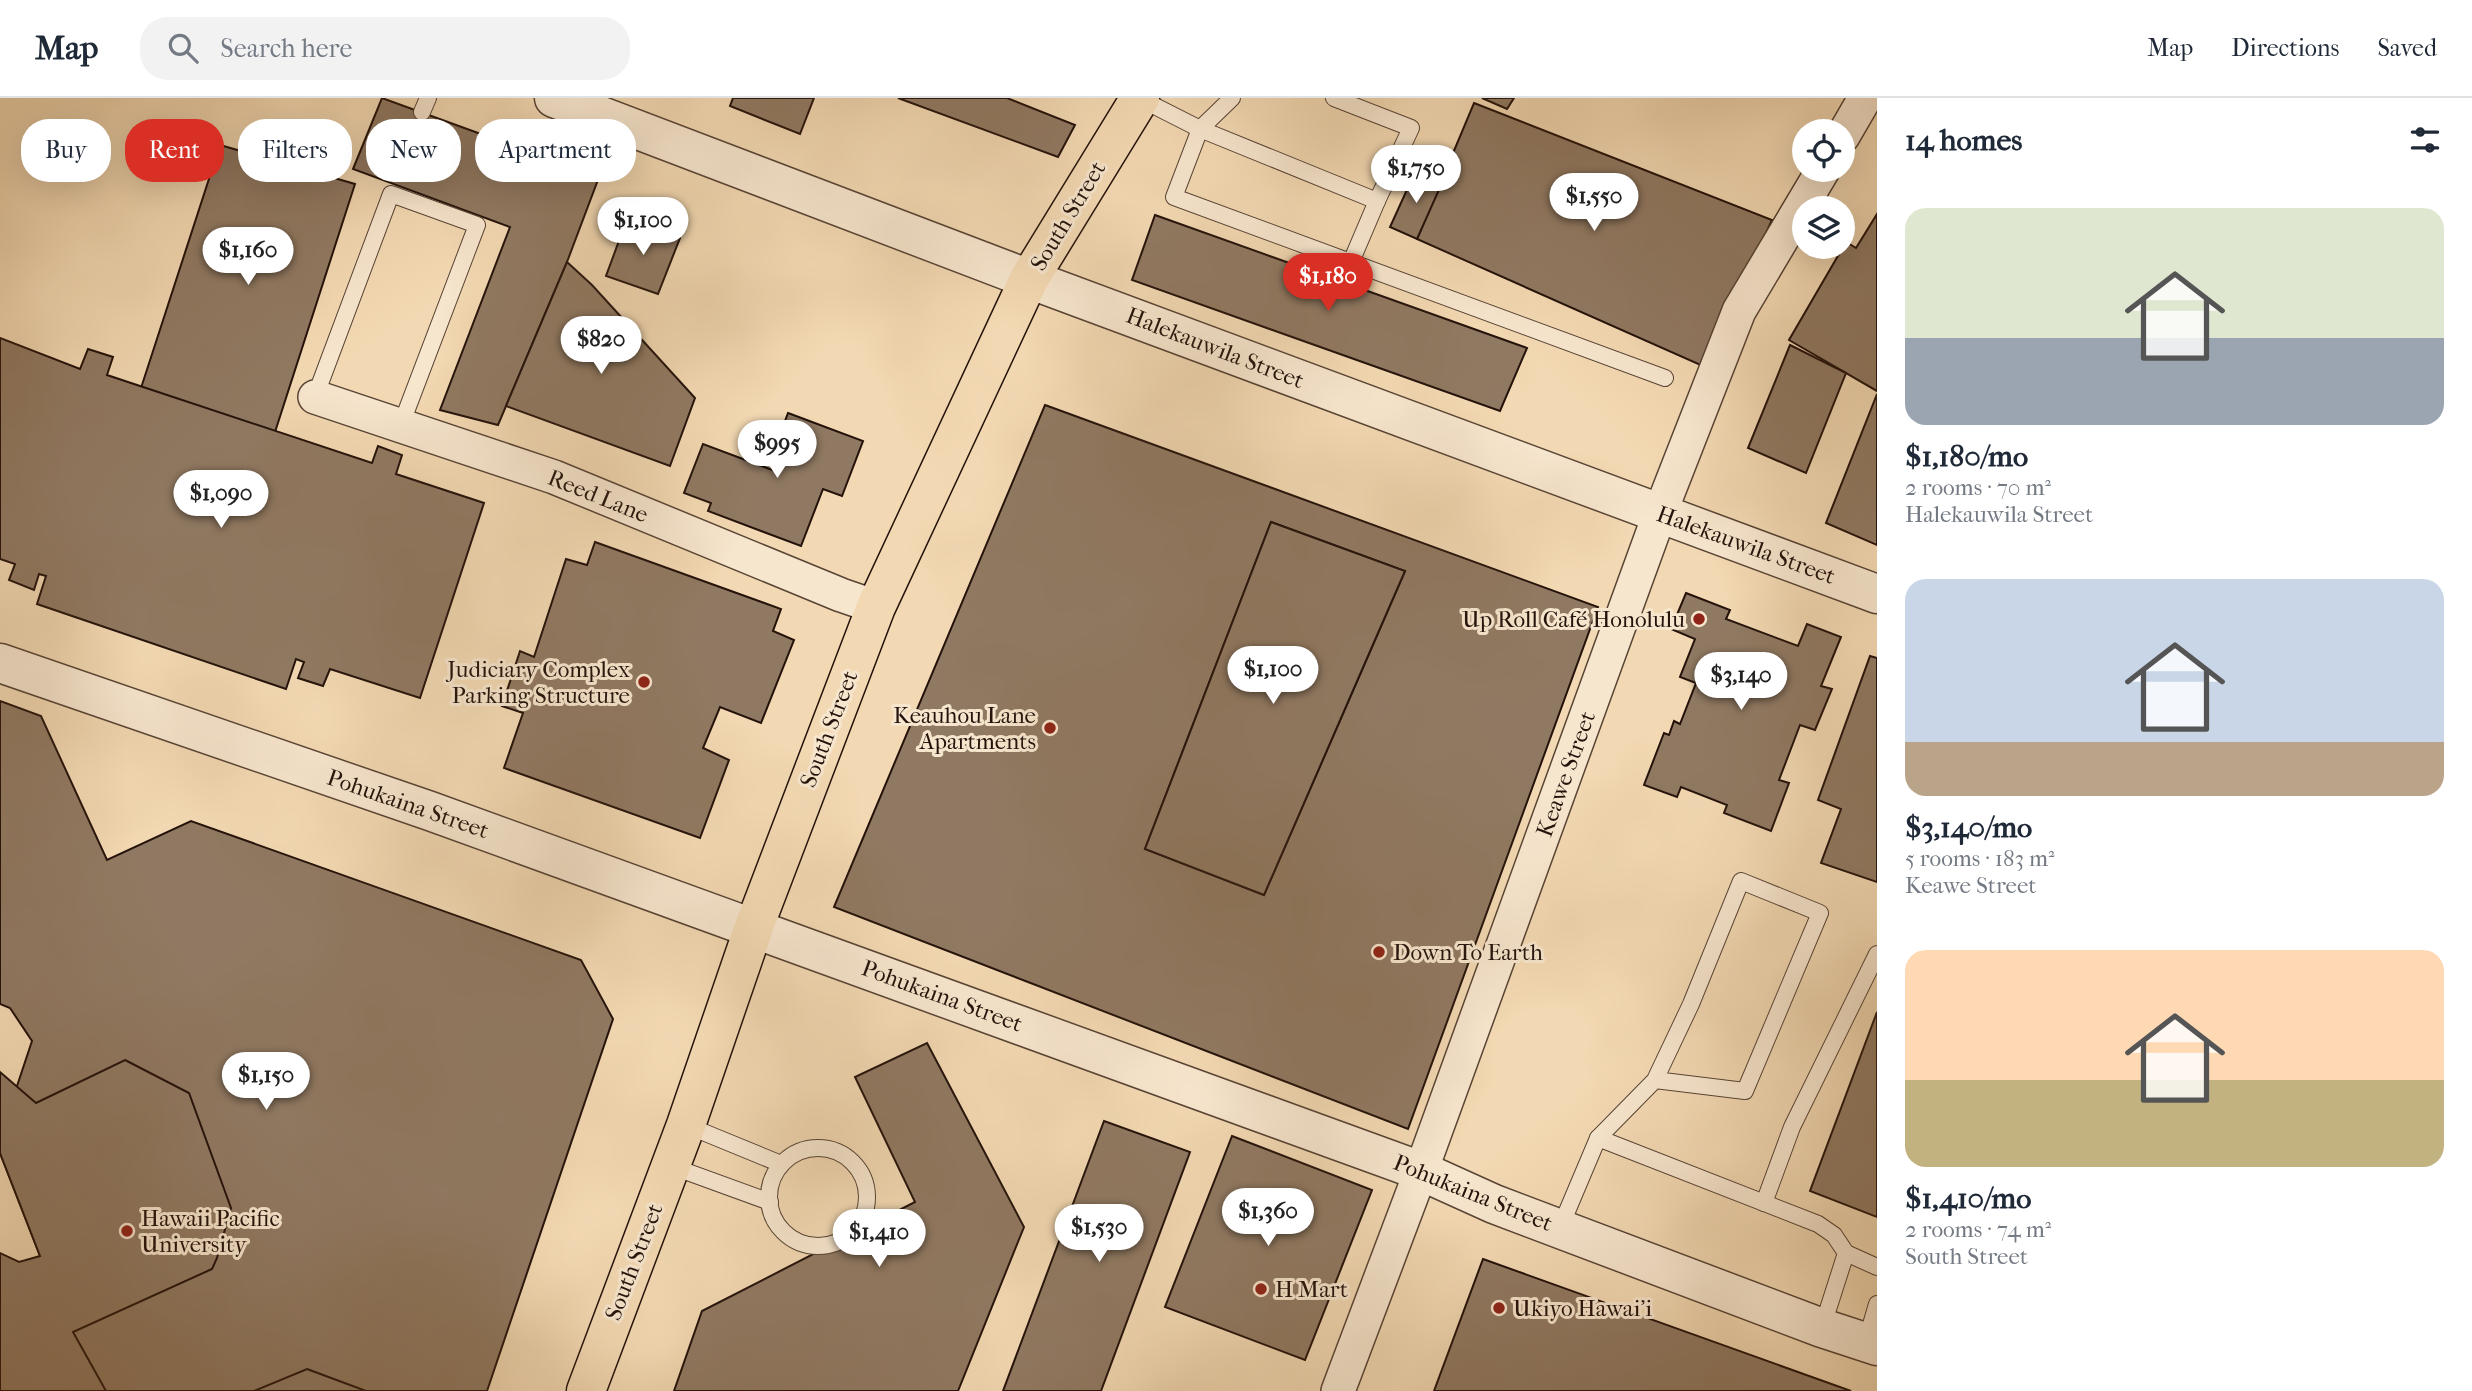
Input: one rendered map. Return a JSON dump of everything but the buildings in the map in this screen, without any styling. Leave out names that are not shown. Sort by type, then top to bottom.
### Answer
[{"type":"main road","name":"South Street","points":[[586,1391],[686,1125],[754,927],[876,607],[1030,279],[1139,98]]},
{"type":"street","name":"Halekauwila Street","points":[[554,98],[1030,279],[1877,594]]},
{"type":"street","points":[[1853,119],[1865,98]]},
{"type":"street","name":"Keawe Street","points":[[1338,1391],[1421,1171],[1660,513],[1739,311],[1816,182]]},
{"type":"street","name":"Reed Lane","points":[[315,397],[554,477],[876,607]]},
{"type":"street","name":"Pohukaina Street","points":[[0,663],[430,811],[754,927],[1421,1171],[1494,1204],[1871,1344]]},
{"type":"lane","points":[[1139,98],[1200,129],[1377,201]]},
{"type":"lane","points":[[1232,98],[1200,129],[1174,197],[1665,378]]},
{"type":"lane","points":[[1334,98],[1411,128],[1351,262]]},
{"type":"lane","points":[[315,397],[392,189],[477,225],[401,425]]},
{"type":"lane","points":[[1560,1228],[1598,1139],[1655,1080],[1741,881],[1820,913],[1745,1091],[1655,1080]]},
{"type":"lane","points":[[1764,1203],[1792,1127],[1877,954]]},
{"type":"lane","points":[[686,1125],[781,1164]]},
{"type":"lane","points":[[1598,1139],[1818,1224],[1835,1236],[1846,1253],[1877,1266]]},
{"type":"lane","points":[[806,1149],[837,1151],[851,1160],[862,1174],[867,1190],[866,1207],[859,1223],[848,1236],[816,1246],[799,1242],[786,1234],[776,1223],[770,1202],[772,1179],[781,1164],[806,1149]]},
{"type":"lane","points":[[671,1166],[770,1202]]},
{"type":"lane","points":[[1822,1328],[1846,1253]]},
{"type":"lane","points":[[1871,1344],[1877,1304]]},
{"type":"place","name":"Up Roll Café Honolulu","points":[[1699,619]]},
{"type":"place","name":"Judiciary Complex Parking Structure","points":[[644,682]]},
{"type":"place","name":"Keauhou Lane Apartments","points":[[1050,728]]},
{"type":"place","name":"Down To Earth","points":[[1379,952]]},
{"type":"place","name":"Hawaii Pacific University","points":[[127,1231]]},
{"type":"place","name":"H Mart","points":[[1261,1289]]},
{"type":"place","name":"Ukiyo Hawai'i","points":[[1499,1308]]}]
